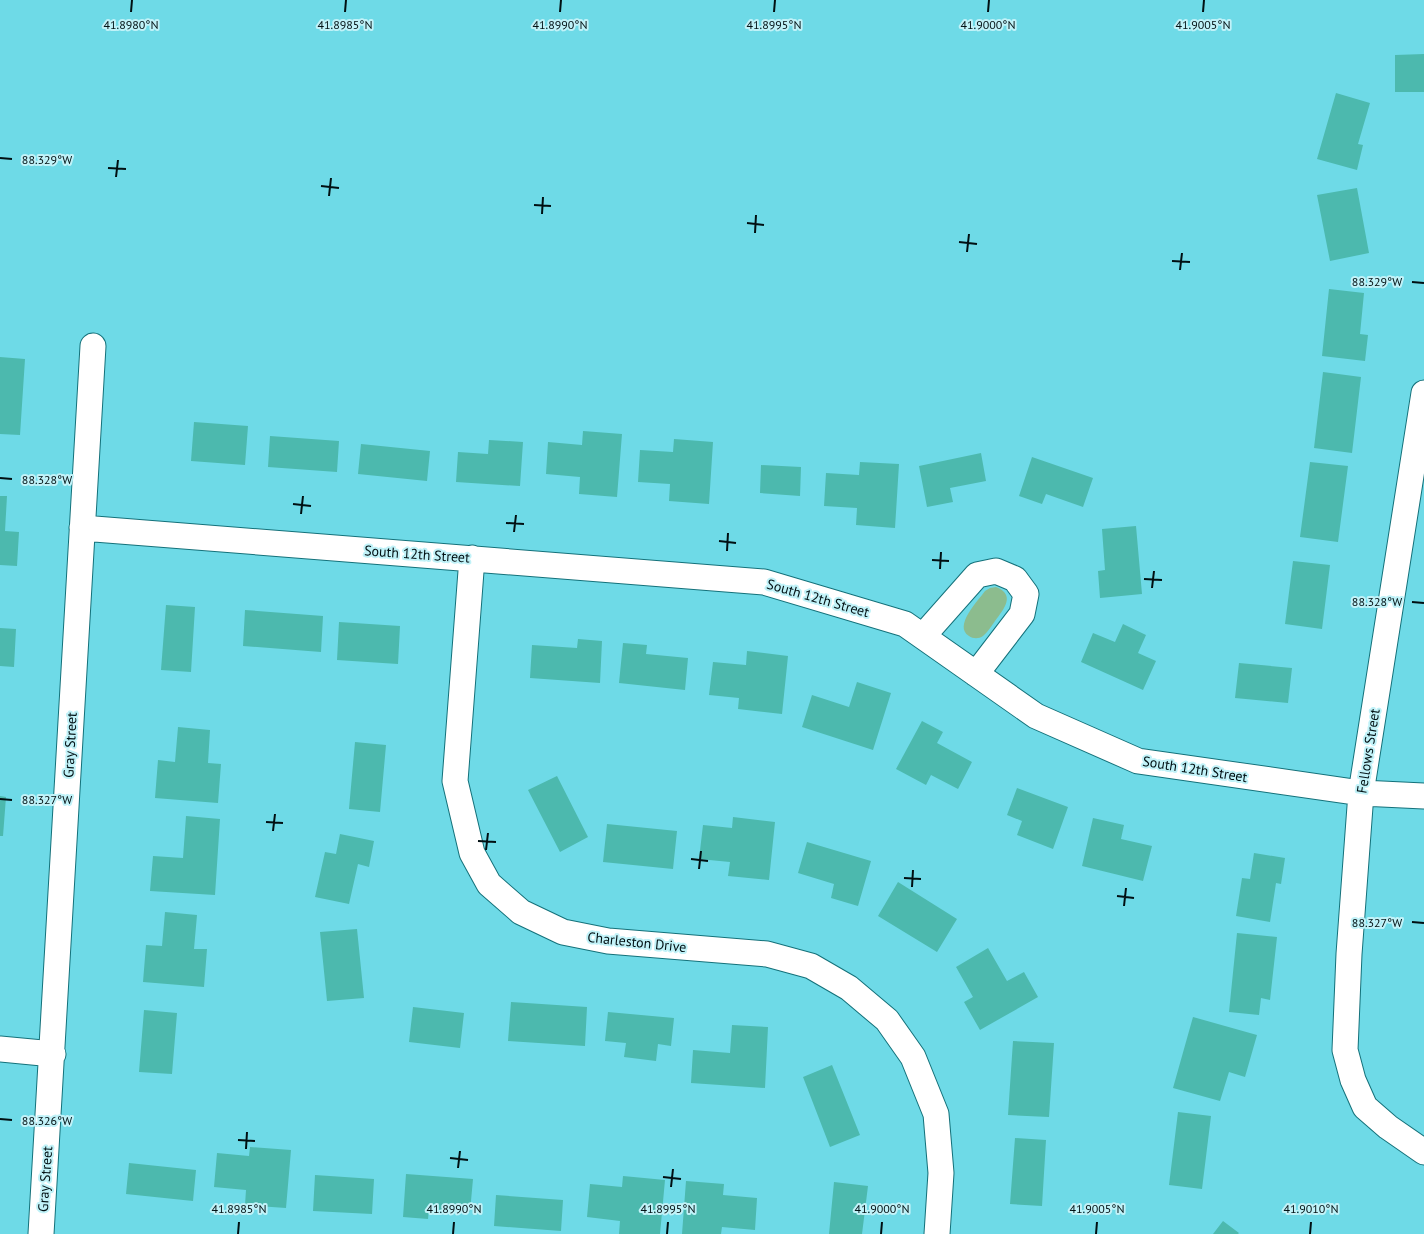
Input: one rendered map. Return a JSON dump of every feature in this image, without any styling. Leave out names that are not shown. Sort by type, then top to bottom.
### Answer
[{"type":"street","name":"Gray Street","points":[[42,1234],[94,346]]},
{"type":"street","name":"Fellows Street","points":[[1424,393],[1361,794],[1349,954],[1345,1050],[1353,1080],[1365,1108],[1424,1152]]},
{"type":"street","name":"South 12th Street","points":[[82,528],[764,582],[905,624],[1036,716],[1138,761],[1361,794],[1424,796]]},
{"type":"street","name":"Charleston Drive","points":[[472,558],[455,781],[472,853],[489,884],[521,912],[563,932],[608,941],[767,954],[811,966],[849,988],[887,1020],[913,1057],[936,1114],[941,1172],[937,1234]]},
{"type":"street","points":[[923,636],[977,575],[996,571],[1015,579],[1026,594],[1022,614],[976,674]]},
{"type":"street","points":[[0,1049],[52,1054]]},
{"type":"green space","points":[[996,587],[1006,594],[1005,607],[983,636],[978,638],[971,637],[965,632],[964,626],[968,614],[985,591]]},
{"type":"building","points":[[1424,54],[1424,92],[1395,92],[1395,55]]},
{"type":"building","points":[[1336,93],[1370,103],[1358,144],[1363,145],[1357,170],[1317,159]]},
{"type":"building","points":[[1357,188],[1369,253],[1330,261],[1317,195]]},
{"type":"building","points":[[1329,289],[1364,293],[1360,334],[1368,335],[1365,361],[1322,356]]},
{"type":"building","points":[[0,357],[25,359],[20,435],[0,434]]},
{"type":"building","points":[[1323,372],[1361,377],[1352,453],[1314,448]]},
{"type":"building","points":[[194,422],[248,426],[245,465],[191,461]]},
{"type":"building","points":[[583,431],[622,434],[617,497],[579,494],[580,477],[546,474],[548,442],[582,445]]},
{"type":"building","points":[[270,436],[339,441],[337,472],[268,467]]},
{"type":"building","points":[[674,439],[713,442],[709,504],[669,501],[670,484],[638,482],[640,450],[673,452]]},
{"type":"building","points":[[489,440],[523,442],[520,486],[456,482],[458,452],[488,454]]},
{"type":"building","points":[[361,444],[430,451],[427,481],[358,474]]},
{"type":"building","points":[[981,453],[986,481],[950,488],[953,502],[927,507],[919,466]]},
{"type":"building","points":[[1032,457],[1093,478],[1083,507],[1046,494],[1042,504],[1019,496]]},
{"type":"building","points":[[860,462],[899,464],[895,528],[856,525],[857,508],[824,506],[826,473],[859,475]]},
{"type":"building","points":[[1310,462],[1348,466],[1338,542],[1300,537]]},
{"type":"building","points":[[761,465],[801,467],[800,496],[760,493]]},
{"type":"building","points":[[0,496],[7,496],[5,531],[19,532],[17,566],[0,565]]},
{"type":"building","points":[[1136,526],[1142,594],[1100,598],[1098,571],[1105,570],[1102,529]]},
{"type":"building","points":[[1293,561],[1330,565],[1322,629],[1285,624]]},
{"type":"building","points":[[166,605],[195,607],[191,672],[161,670]]},
{"type":"building","points":[[245,610],[323,616],[321,652],[243,646]]},
{"type":"building","points":[[339,622],[400,626],[398,664],[337,660]]},
{"type":"building","points":[[1123,624],[1146,635],[1138,653],[1156,661],[1143,690],[1081,662],[1093,633],[1115,642]]},
{"type":"building","points":[[0,628],[16,629],[14,667],[0,666]]},
{"type":"building","points":[[578,639],[602,641],[600,683],[530,678],[532,645],[577,648]]},
{"type":"building","points":[[623,643],[647,645],[646,654],[688,658],[685,690],[619,683]]},
{"type":"building","points":[[747,651],[788,656],[782,714],[738,709],[739,698],[709,695],[713,662],[746,665]]},
{"type":"building","points":[[1239,663],[1292,668],[1288,703],[1235,698]]},
{"type":"building","points":[[857,682],[891,693],[873,750],[802,727],[812,695],[849,707]]},
{"type":"building","points":[[922,721],[943,732],[937,743],[972,762],[958,789],[931,775],[926,785],[896,769]]},
{"type":"building","points":[[178,727],[210,730],[208,763],[221,764],[218,803],[155,798],[158,760],[175,762]]},
{"type":"building","points":[[355,742],[386,745],[380,812],[349,809]]},
{"type":"building","points":[[557,776],[588,837],[560,852],[528,790]]},
{"type":"building","points":[[1017,788],[1068,807],[1053,849],[1017,835],[1022,821],[1007,815]]},
{"type":"building","points":[[0,796],[6,797],[3,836],[0,836]]},
{"type":"building","points":[[186,816],[220,819],[215,895],[150,891],[153,856],[183,858]]},
{"type":"building","points":[[733,817],[775,822],[769,880],[728,876],[730,862],[699,859],[703,825],[732,828]]},
{"type":"building","points":[[1093,818],[1124,825],[1121,839],[1152,846],[1143,881],[1082,866]]},
{"type":"building","points":[[607,824],[677,831],[673,869],[603,862]]},
{"type":"building","points":[[340,834],[374,841],[369,867],[358,864],[349,904],[315,897],[325,852],[336,854]]},
{"type":"building","points":[[807,842],[871,861],[858,906],[831,898],[834,884],[798,873]]},
{"type":"building","points":[[1254,853],[1285,858],[1281,884],[1276,883],[1270,922],[1236,916],[1242,878],[1250,879]]},
{"type":"building","points":[[898,882],[957,919],[937,952],[878,916]]},
{"type":"building","points":[[165,912],[197,915],[194,949],[207,949],[204,987],[143,982],[146,945],[162,946]]},
{"type":"building","points":[[357,929],[364,998],[327,1001],[320,932]]},
{"type":"building","points":[[1237,933],[1277,937],[1270,1000],[1261,998],[1259,1015],[1229,1012]]},
{"type":"building","points":[[988,948],[1007,981],[1024,972],[1038,997],[980,1030],[964,1002],[973,997],[956,967]]},
{"type":"building","points":[[511,1002],[587,1007],[585,1046],[508,1041]]},
{"type":"building","points":[[413,1007],[464,1013],[460,1048],[409,1042]]},
{"type":"building","points":[[144,1010],[177,1013],[172,1074],[139,1072]]},
{"type":"building","points":[[608,1012],[674,1018],[671,1046],[658,1044],[656,1061],[624,1057],[626,1043],[605,1041]]},
{"type":"building","points":[[1193,1017],[1257,1035],[1245,1077],[1229,1072],[1220,1101],[1173,1088]]},
{"type":"building","points":[[732,1025],[768,1027],[765,1088],[691,1083],[693,1050],[730,1053]]},
{"type":"building","points":[[1013,1041],[1054,1043],[1049,1117],[1008,1115]]},
{"type":"building","points":[[832,1065],[860,1135],[830,1147],[803,1077]]},
{"type":"building","points":[[1178,1112],[1211,1116],[1202,1189],[1169,1185]]},
{"type":"building","points":[[1015,1138],[1046,1140],[1042,1206],[1010,1204]]},
{"type":"building","points":[[250,1147],[291,1150],[286,1208],[245,1205],[246,1190],[214,1187],[217,1153],[249,1156]]},
{"type":"building","points":[[129,1163],[196,1170],[193,1201],[126,1194]]},
{"type":"building","points":[[406,1174],[473,1179],[470,1212],[429,1209],[428,1219],[403,1217]]},
{"type":"building","points":[[315,1175],[374,1179],[372,1214],[313,1211]]},
{"type":"building","points":[[623,1176],[665,1180],[660,1234],[619,1234],[620,1221],[587,1217],[590,1184],[622,1187]]},
{"type":"building","points":[[686,1181],[724,1184],[723,1195],[757,1198],[755,1230],[722,1227],[721,1234],[682,1234]]},
{"type":"building","points":[[834,1182],[868,1186],[862,1234],[829,1234]]},
{"type":"building","points":[[496,1195],[563,1200],[561,1231],[494,1226]]},
{"type":"building","points":[[1223,1221],[1239,1233],[1213,1234]]}]
